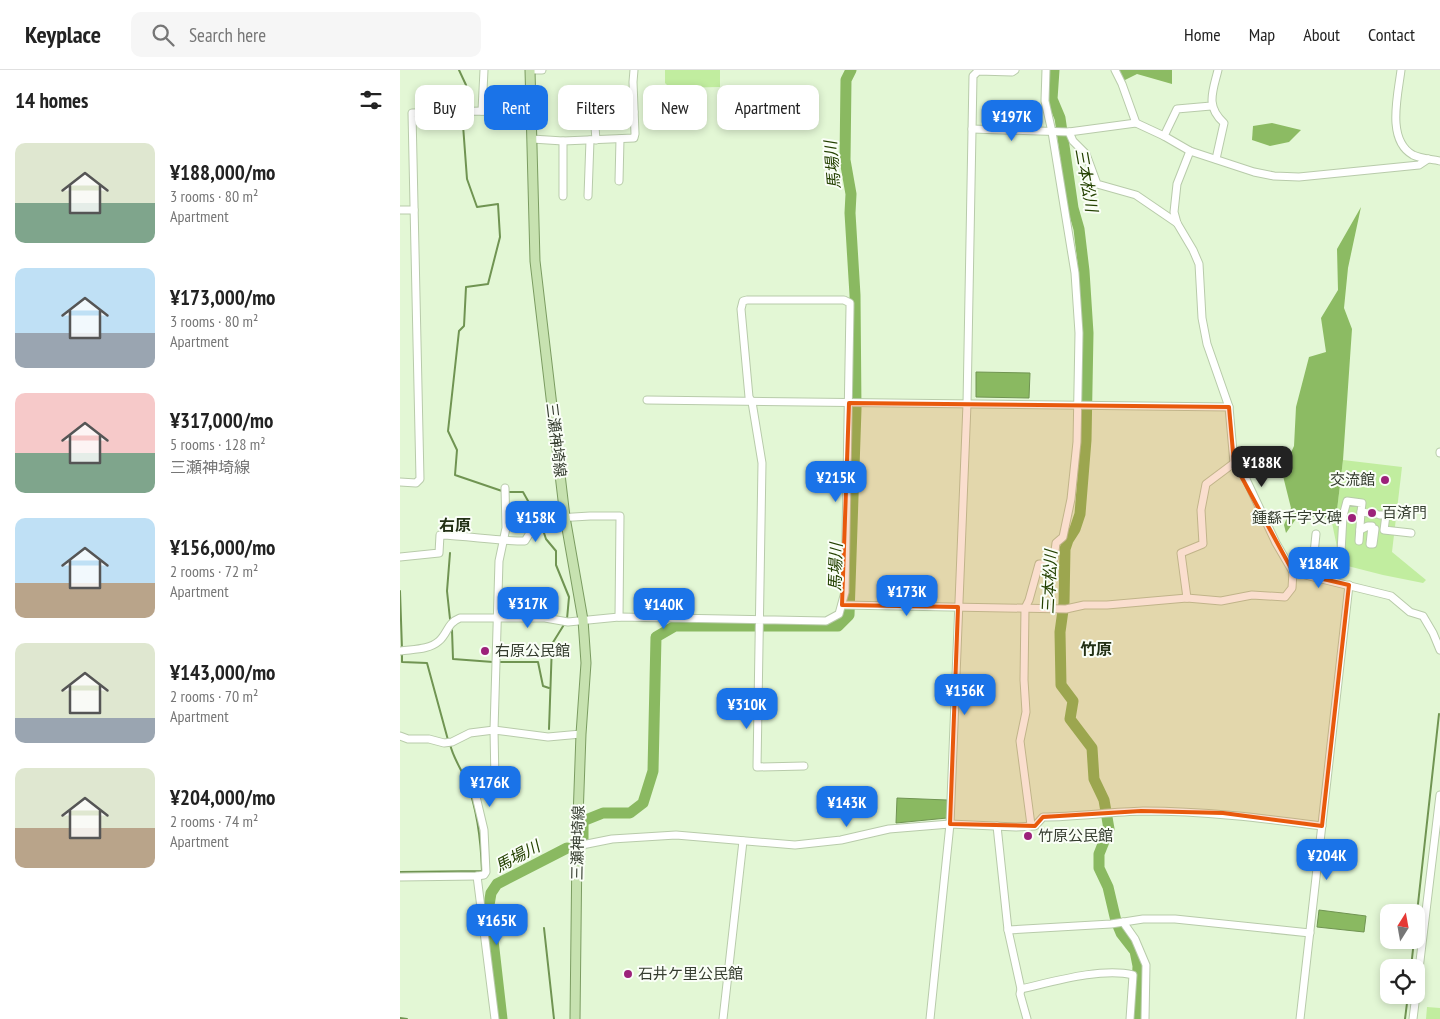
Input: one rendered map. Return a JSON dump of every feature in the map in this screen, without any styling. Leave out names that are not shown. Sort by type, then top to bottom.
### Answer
[{"type":"main road","name":"三瀬神埼線","points":[[530,70],[530,85]]},
{"type":"main road","name":"三瀬神埼線","points":[[532,130],[535,261],[565,517],[583,620],[586,663],[581,734],[577,846],[575,1019]]},
{"type":"street","points":[[484,70],[474,112],[484,113]]},
{"type":"street","points":[[530,70],[542,70]]},
{"type":"street","points":[[532,140],[620,139],[635,136],[634,70]]},
{"type":"street","points":[[930,1019],[950,824],[967,404],[972,129],[975,73],[1012,72],[1015,70]]},
{"type":"street","points":[[1031,825],[1020,741],[1026,712],[1024,680],[1025,608],[1039,564],[1049,564],[1054,559],[1056,543],[1063,537],[1067,524],[1077,442],[1078,405],[1078,333],[1075,273],[1052,132],[1045,101],[1046,70]]},
{"type":"street","points":[[1115,70],[1136,123]]},
{"type":"street","points":[[1216,159],[1224,123],[1211,106],[1218,70]]},
{"type":"street","points":[[1401,70],[1396,121],[1397,137],[1404,148],[1414,156],[1440,161]]},
{"type":"street","points":[[1164,136],[1177,109],[1211,106]]},
{"type":"street","points":[[400,482],[416,483],[420,479],[412,112],[415,112]]},
{"type":"street","points":[[972,129],[1069,132],[1136,123],[1190,151],[1268,175],[1299,177],[1419,164],[1428,159]]},
{"type":"street","points":[[588,196],[593,130]]},
{"type":"street","points":[[1069,132],[1073,141],[1086,154],[1097,184],[1136,196],[1177,223]]},
{"type":"street","points":[[619,181],[620,139]]},
{"type":"street","points":[[563,196],[564,141]]},
{"type":"street","points":[[842,605],[1066,609],[1084,605],[1107,605],[1187,598],[1220,601],[1252,595],[1286,597],[1292,588],[1293,572],[1276,544],[1245,478],[1234,463],[1229,407],[1207,344],[1202,318],[1199,264],[1177,223],[1174,212],[1177,184],[1190,151]]},
{"type":"street","points":[[400,210],[414,210]]},
{"type":"street","points":[[400,651],[429,647],[439,641],[453,620],[460,618],[545,618],[564,621],[619,617],[759,619],[826,621],[839,614],[844,592],[849,403],[850,303],[844,300],[747,300],[743,302],[741,309],[749,397],[752,402],[762,463],[759,619],[757,767],[804,766]]},
{"type":"street","points":[[648,400],[1229,407]]},
{"type":"street","points":[[1187,598],[1180,552],[1203,544],[1201,510],[1206,484],[1234,463]]},
{"type":"street","points":[[400,877],[484,875],[486,864],[484,830],[474,788],[476,785],[491,784],[495,781],[494,730],[497,618],[499,560],[506,528],[505,488]]},
{"type":"street","points":[[1316,534],[1313,563],[1336,560],[1341,552],[1343,516],[1347,501],[1362,503],[1359,541]]},
{"type":"street","points":[[1360,512],[1386,515],[1384,530],[1411,533]]},
{"type":"street","points":[[400,556],[439,553],[440,535],[467,536],[503,541],[525,541],[536,523],[542,519],[620,516],[619,617]]},
{"type":"street","points":[[1360,530],[1372,526],[1370,544],[1373,544],[1375,529]]},
{"type":"street","points":[[1293,572],[1312,573],[1391,596],[1410,612],[1423,616],[1440,650]]},
{"type":"street","points":[[1300,1019],[1349,585]]},
{"type":"street","points":[[400,736],[408,739],[429,739],[449,742],[470,733],[494,730],[548,737],[581,734]]},
{"type":"street","points":[[1420,959],[1440,795]]},
{"type":"street","points":[[577,846],[612,838],[660,835],[795,845],[841,840],[889,829],[950,824],[1035,826],[1043,817],[1076,817],[1148,811],[1223,814],[1322,826]]},
{"type":"street","points":[[997,826],[1008,930],[1021,989],[1020,994],[1027,1019]]},
{"type":"street","points":[[723,1019],[743,841]]},
{"type":"street","points":[[477,876],[495,1019]]},
{"type":"street","points":[[1008,930],[1111,924],[1143,919],[1175,919],[1310,933]]},
{"type":"street","points":[[1123,922],[1138,945],[1146,965],[1145,1019]]},
{"type":"street","points":[[1021,989],[1084,975],[1125,973],[1133,976],[1130,1019]]},
{"type":"street","points":[[1413,1019],[1415,1004]]},
{"type":"highlighted area","points":[[849,403],[1229,407],[1234,463],[1293,572],[1349,585],[1322,826],[1223,813],[1141,811],[1043,817],[1035,826],[950,824],[958,607],[842,605]]},
{"type":"shaded area","points":[[665,70],[720,70],[720,85],[717,85],[717,87],[707,87],[707,85],[667,85],[665,83]]},
{"type":"shaded area","points":[[1118,70],[1172,70],[1172,84],[1137,74],[1123,81]]},
{"type":"shaded area","points":[[1272,123],[1301,130],[1289,142],[1270,146],[1252,140],[1253,126]]},
{"type":"shaded area","points":[[1361,207],[1348,268],[1344,308],[1352,329],[1343,460],[1337,510],[1331,518],[1298,516],[1286,533],[1284,525],[1291,508],[1282,472],[1294,446],[1296,407],[1309,357],[1326,352],[1321,318],[1338,290],[1337,249]]},
{"type":"shaded area","points":[[976,372],[1030,373],[1029,398],[976,397]]},
{"type":"shaded area","points":[[1343,460],[1402,467],[1392,552],[1426,580],[1423,583],[1332,562],[1338,552],[1331,518],[1337,510]]},
{"type":"shaded area","points":[[897,798],[947,800],[947,818],[896,823]]},
{"type":"shaded area","points":[[1319,910],[1366,916],[1364,932],[1317,927]]},
{"type":"shaded area","points":[[1427,1007],[1440,1008],[1440,1019],[1426,1019]]},
{"type":"waterway","points":[[459,70],[466,85]]},
{"type":"waterway","name":"馬場川","points":[[583,840],[583,821],[603,813],[630,813],[643,803],[653,771],[656,637],[675,626],[838,626],[849,615],[856,409],[855,295],[850,213],[851,194],[845,160],[846,80],[851,70]]},
{"type":"waterway","name":"三本松川","points":[[1054,70],[1052,99],[1060,118],[1073,208],[1079,229],[1088,333],[1086,440],[1080,514],[1065,549],[1064,603],[1060,632],[1061,685],[1073,701],[1070,719],[1092,748],[1094,779],[1104,800],[1109,829],[1099,854],[1099,868],[1108,887],[1116,921],[1121,933],[1135,951],[1138,966],[1136,1019]]},
{"type":"waterway","points":[[463,130],[467,179],[477,207],[498,204],[500,237],[488,284],[466,287],[464,326],[459,331],[448,431],[457,450],[455,475],[502,491]]},
{"type":"waterway","points":[[507,492],[523,492],[541,524],[546,539],[556,551],[556,565],[569,597],[567,619]]},
{"type":"waterway","points":[[450,553],[447,591],[450,619]]},
{"type":"waterway","points":[[400,591],[402,649]]},
{"type":"waterway","points":[[549,729],[552,644],[565,623]]},
{"type":"waterway","points":[[452,630],[453,659],[493,662]]},
{"type":"waterway","points":[[402,654],[402,662],[427,663],[448,740]]},
{"type":"waterway","points":[[500,662],[538,662],[543,686],[549,688]]},
{"type":"waterway","points":[[1418,904],[1439,714]]},
{"type":"waterway","points":[[491,719],[491,725]]},
{"type":"waterway","points":[[400,872],[482,871],[480,838],[474,805],[467,783],[450,744]]},
{"type":"waterway","points":[[467,781],[490,780],[492,777]]},
{"type":"waterway","name":"馬場川","points":[[502,1019],[489,905],[491,893],[497,884],[567,848]]},
{"type":"waterway","points":[[544,928],[554,1019]]},
{"type":"waterway","points":[[1412,959],[1413,949]]},
{"type":"waterway","points":[[1405,1019],[1407,1004]]},
{"type":"waterway","points":[[400,1018],[407,1019]]},
{"type":"place","name":"交流館","points":[[1385,480]]},
{"type":"place","name":"百済門","points":[[1372,513]]},
{"type":"place","name":"鍾繇千字文碑","points":[[1352,518]]},
{"type":"place","name":"右原公民館","points":[[485,651]]},
{"type":"place","name":"竹原公民館","points":[[1028,836]]},
{"type":"place","name":"石井ケ里公民館","points":[[628,974]]},
{"type":"district","name":"右原","points":[[455,525]]},
{"type":"district","name":"竹原","points":[[1096,649]]}]
